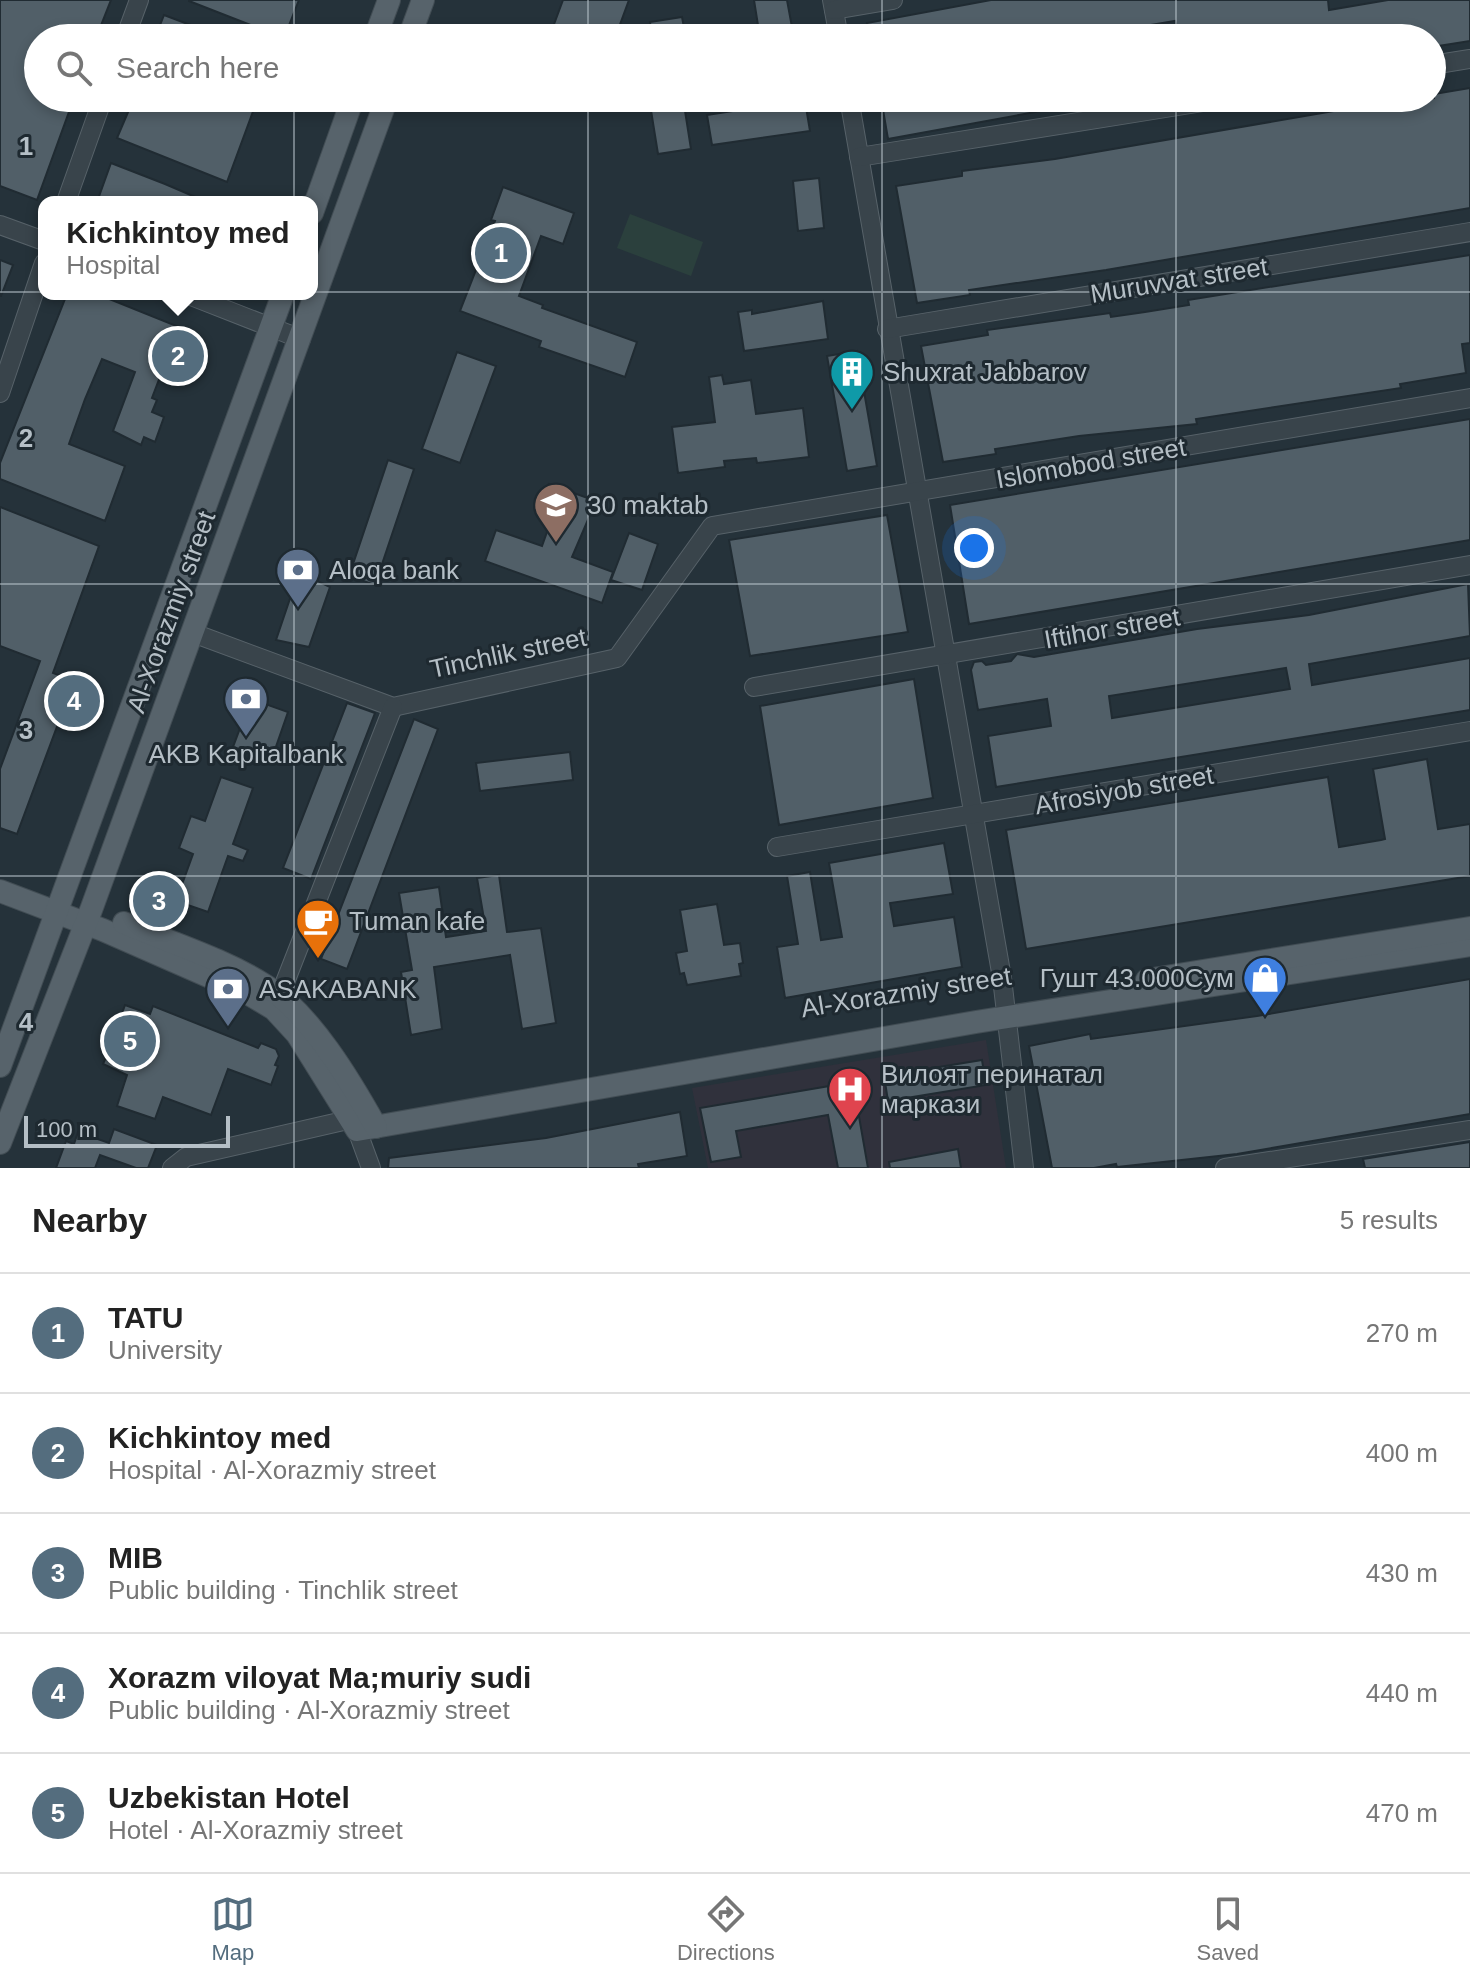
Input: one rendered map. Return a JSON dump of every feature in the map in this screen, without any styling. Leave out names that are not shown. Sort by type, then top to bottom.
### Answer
[{"type":"main road","points":[[380,24],[389,0]]},
{"type":"main road","points":[[414,24],[423,0]]},
{"type":"main road","points":[[318,196],[348,112]]},
{"type":"main road","name":"Al-Xorazmiy street","points":[[318,291],[382,112]]},
{"type":"main road","name":"Al-Xorazmiy street","points":[[0,1066],[281,300]]},
{"type":"main road","name":"Al-Xorazmiy street","points":[[0,1143],[89,917],[315,300]]},
{"type":"main road","points":[[0,875],[58,905],[251,977],[280,995],[315,1033],[364,1123]]},
{"type":"main road","points":[[0,891],[58,905]]},
{"type":"main road","points":[[89,917],[274,1009],[297,1034],[364,1123]]},
{"type":"main road","name":"Al-Xorazmiy street","points":[[364,1123],[1470,928]]},
{"type":"main road","name":"Al-Xorazmiy street","points":[[1005,1010],[1470,945]]},
{"type":"street","points":[[130,24],[139,0]]},
{"type":"street","points":[[833,5],[893,0]]},
{"type":"street","points":[[1446,63],[1470,59]]},
{"type":"street","points":[[68,196],[98,112]]},
{"type":"street","points":[[851,112],[887,329],[919,493],[1005,1010],[1024,1168]]},
{"type":"street","points":[[859,157],[1140,112]]},
{"type":"street","points":[[0,225],[38,239]]},
{"type":"street","name":"Muruvvat street","points":[[887,329],[1470,232]]},
{"type":"street","points":[[0,393],[38,281]]},
{"type":"street","points":[[203,300],[301,339]]},
{"type":"street","name":"Islomobod street","points":[[712,526],[1470,398]]},
{"type":"street","name":"Tinchlik street","points":[[393,707],[617,658],[712,526]]},
{"type":"street","name":"Iftihor street","points":[[754,687],[947,657],[1470,565]]},
{"type":"street","points":[[193,633],[393,707],[280,995]]},
{"type":"street","name":"Afrosiyob street","points":[[777,847],[1470,731]]},
{"type":"street","points":[[172,1168],[186,1157],[364,1123],[371,1168]]},
{"type":"street","points":[[1225,1168],[1470,1130]]},
{"type":"shaded area","name":"Вилоят перинатал маркази","points":[[986,1040],[1006,1168],[708,1168],[692,1088]]},
{"type":"green space","points":[[630,214],[703,242],[691,276],[617,248]]},
{"type":"building","points":[[0,0],[111,0],[102,24],[24,24],[24,112],[69,112],[37,200],[0,186]]},
{"type":"building","points":[[189,0],[299,0],[290,24],[248,24]]},
{"type":"building","points":[[563,0],[629,0],[620,24],[554,24]]},
{"type":"building","points":[[754,0],[787,0],[791,24],[758,24]]},
{"type":"building","points":[[991,0],[1328,0],[1329,10],[1388,0],[1470,0],[1470,41],[1446,45],[1446,24],[1176,24],[1175,21],[1157,24],[867,23]]},
{"type":"building","points":[[164,15],[188,24],[160,24]]},
{"type":"building","points":[[682,17],[683,24],[650,24]]},
{"type":"building","points":[[1470,88],[1470,208],[969,290],[970,295],[917,303],[896,186],[962,176],[962,171],[1055,159],[1328,112],[1446,112],[1446,92]]},
{"type":"building","points":[[128,112],[253,112],[227,182],[117,138]]},
{"type":"building","points":[[651,112],[685,112],[691,149],[658,154]]},
{"type":"building","points":[[726,112],[807,112],[810,131],[712,145],[707,115]]},
{"type":"building","points":[[883,112],[1035,112],[888,139]]},
{"type":"building","points":[[111,163],[193,196],[99,196]]},
{"type":"building","points":[[819,178],[824,228],[798,231],[793,181]]},
{"type":"building","points":[[503,187],[574,213],[563,244],[541,236],[519,296],[543,305],[542,308],[637,342],[625,377],[539,347],[541,341],[460,311],[495,221],[491,220]]},
{"type":"building","points":[[1470,255],[1470,343],[1462,344],[1466,373],[1400,384],[1401,388],[1196,419],[1197,424],[1079,436],[995,449],[996,454],[943,462],[921,346],[988,335],[987,330],[1110,313],[1111,317],[1145,312],[1189,305],[1188,300]]},
{"type":"building","points":[[0,260],[13,265],[1,296],[0,296]]},
{"type":"building","points":[[65,300],[112,300],[179,327],[152,398],[157,400],[152,412],[164,417],[155,442],[144,437],[141,445],[113,431],[135,372],[102,359],[85,399],[69,444],[125,466],[105,521],[0,479],[0,463]]},
{"type":"building","points":[[823,301],[828,339],[744,351],[738,312],[752,310],[752,314]]},
{"type":"building","name":"Shuxrat Jabbarov","points":[[857,351],[877,466],[847,471],[827,356]]},
{"type":"building","points":[[457,352],[496,366],[460,463],[422,449]]},
{"type":"building","points":[[722,375],[724,384],[751,380],[756,414],[803,408],[809,457],[757,463],[756,458],[724,461],[725,467],[678,473],[672,427],[715,422],[709,377]]},
{"type":"building","points":[[1470,419],[1470,540],[969,624],[950,505]]},
{"type":"building","points":[[388,460],[414,469],[375,585],[349,576]]},
{"type":"building","points":[[549,484],[596,501],[572,557],[613,572],[602,603],[485,561],[496,530],[542,546],[553,515],[539,510]]},
{"type":"building","points":[[0,507],[99,546],[53,673],[74,681],[17,834],[0,828],[0,769],[40,661],[0,646]]},
{"type":"building","points":[[887,515],[908,632],[750,656],[729,540]]},
{"type":"building","points":[[629,533],[658,544],[642,590],[611,580]]},
{"type":"building","points":[[299,572],[330,587],[309,647],[276,640]]},
{"type":"building","points":[[1468,584],[1470,636],[1309,664],[1312,685],[1470,658],[1470,710],[996,787],[988,736],[1051,726],[1047,699],[978,710],[971,670],[974,662],[982,661],[986,665],[1011,661],[1017,654],[1034,657],[1197,629],[1309,615]],"holes":[[[1286,668],[1290,689],[1112,718],[1109,696]]]},
{"type":"building","points":[[914,679],[933,798],[779,825],[760,706]]},
{"type":"building","points":[[251,699],[288,712],[271,761],[233,747]]},
{"type":"building","points":[[347,703],[375,713],[311,879],[283,868]]},
{"type":"building","points":[[414,719],[438,729],[347,969],[321,959]]},
{"type":"building","points":[[570,752],[573,780],[480,791],[476,763]]},
{"type":"building","points":[[1427,759],[1438,829],[1470,824],[1470,876],[1026,949],[1006,830],[1328,777],[1339,847],[1381,840],[1385,839],[1373,769]]},
{"type":"building","points":[[221,777],[253,788],[233,844],[248,850],[243,861],[228,856],[208,912],[176,901],[193,854],[179,848],[191,816],[205,821]]},
{"type":"building","points":[[944,843],[953,894],[890,903],[894,926],[954,917],[962,967],[785,998],[777,947],[798,944],[787,876],[810,872],[821,940],[842,937],[829,863]]},
{"type":"building","points":[[499,875],[507,932],[541,928],[556,1023],[522,1029],[510,955],[434,967],[442,1029],[411,1035],[401,972],[412,970],[399,893],[439,887],[446,937],[486,931],[477,878]]},
{"type":"building","points":[[717,904],[724,945],[740,943],[741,976],[687,985],[684,973],[680,974],[676,953],[687,951],[680,910]]},
{"type":"building","points":[[1470,979],[1470,1114],[1237,1154],[1117,1167],[1116,1164],[1094,1168],[1052,1168],[1029,1046],[1090,1034],[1091,1039],[1257,1016]]},
{"type":"building","points":[[125,1005],[150,1014],[153,1006],[258,1048],[261,1043],[276,1049],[279,1056],[275,1065],[278,1066],[271,1085],[228,1069],[211,1115],[163,1097],[155,1119],[117,1106],[127,1075],[103,1064],[107,1055],[103,1035],[112,1020],[121,1016]]},
{"type":"building","points":[[982,1060],[986,1085],[888,1101],[884,1076]]},
{"type":"building","points":[[853,1082],[868,1168],[838,1168],[828,1115],[736,1131],[741,1157],[711,1162],[700,1108]]},
{"type":"building","points":[[680,1112],[687,1156],[638,1164],[639,1168],[388,1168],[389,1158],[546,1138]]},
{"type":"building","points":[[114,1129],[157,1145],[148,1168],[136,1168],[100,1155],[95,1168],[56,1168],[66,1141],[74,1144],[78,1132],[109,1143]]},
{"type":"building","points":[[1470,1142],[1470,1168],[1365,1168],[1363,1159]]},
{"type":"building","points":[[958,1149],[961,1168],[890,1168],[889,1162]]},
{"type":"place","name":"TATU","points":[[501,253]]},
{"type":"place","name":"Kichkintoy med","points":[[178,356]]},
{"type":"place","name":"Shuxrat Jabbarov","points":[[852,411]]},
{"type":"place","name":"30 maktab","points":[[556,544]]},
{"type":"place","name":"Aloqa bank","points":[[298,609]]},
{"type":"place","name":"Xorazm viloyat Ma;muriy sudi","points":[[74,701]]},
{"type":"place","name":"AKB Kapitalbank","points":[[246,738]]},
{"type":"place","name":"MIB","points":[[159,901]]},
{"type":"place","name":"Tuman kafe","points":[[318,960]]},
{"type":"place","name":"Гушт 43.000Сум","points":[[1265,1017]]},
{"type":"place","name":"ASAKABANK","points":[[228,1028]]},
{"type":"place","name":"Uzbekistan Hotel","points":[[130,1041]]},
{"type":"place","name":"Вилоят перинатал маркази","points":[[850,1128]]}]
